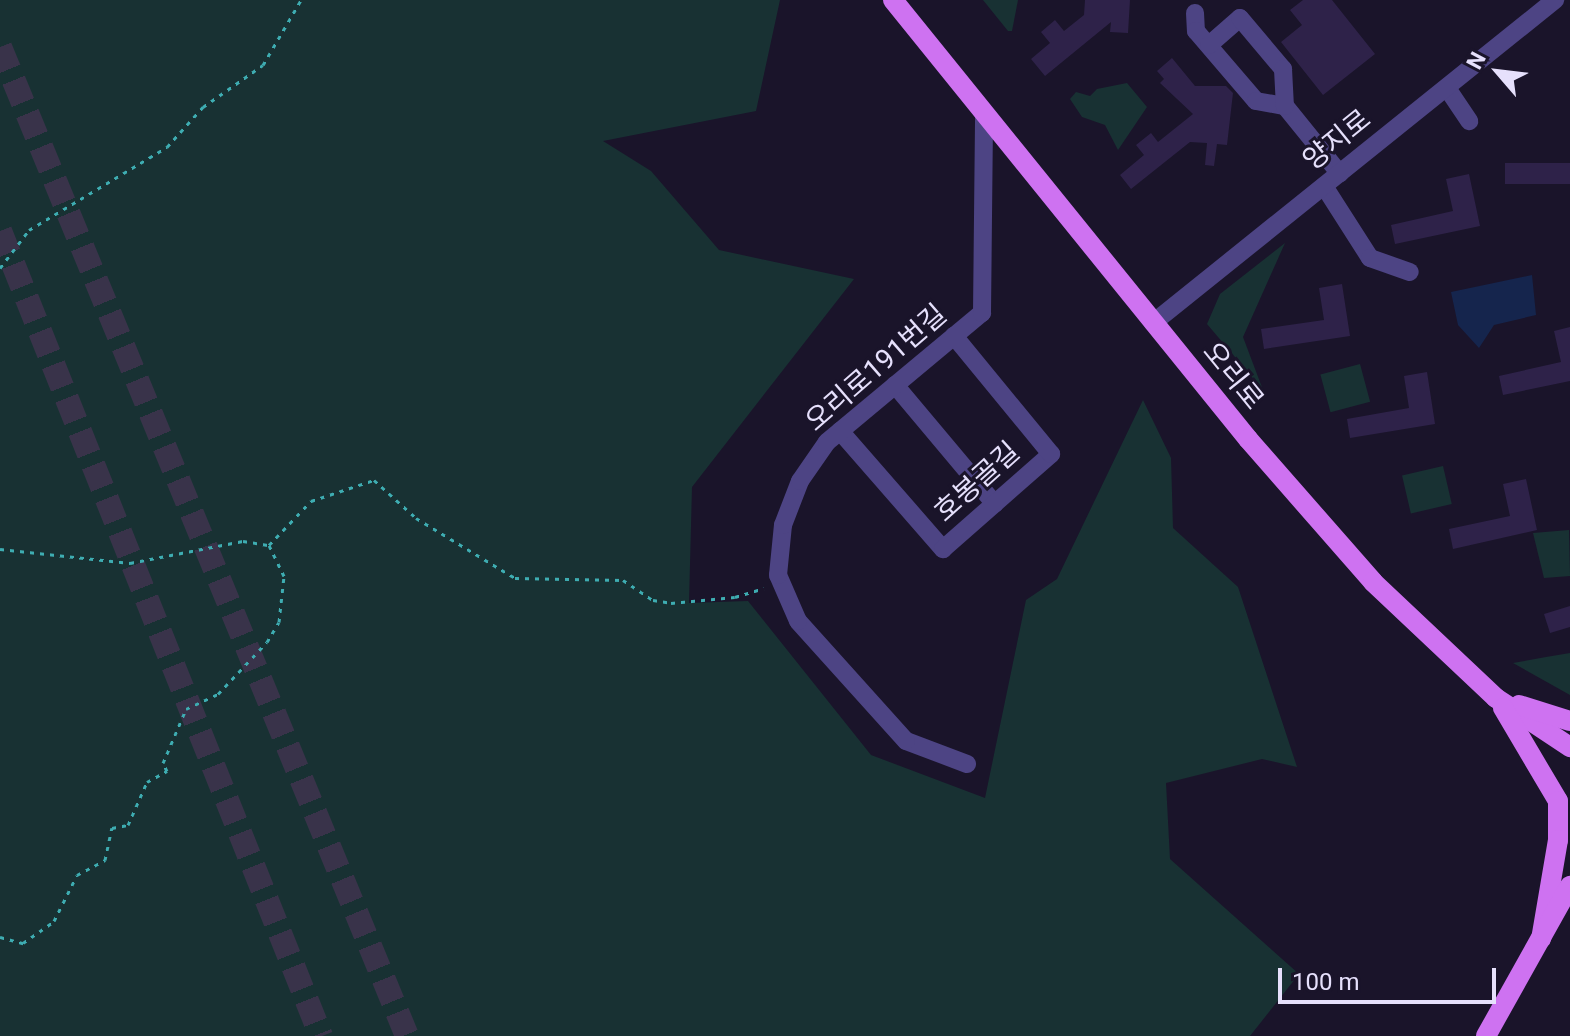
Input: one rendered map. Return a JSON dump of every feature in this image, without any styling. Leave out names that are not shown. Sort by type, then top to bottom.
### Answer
[{"type":"main road","name":"오리로","points":[[893,0],[1153,323],[1373,582],[1496,698],[1570,747]]},
{"type":"main road","points":[[1496,698],[1570,721]]},
{"type":"main road","points":[[1496,698],[1558,801],[1558,840],[1541,939]]},
{"type":"main road","points":[[1486,1036],[1570,886]]},
{"type":"main road","points":[[1541,939],[1570,912]]},
{"type":"street","name":"양지로","points":[[1153,323],[1555,0]]},
{"type":"street","points":[[1195,13],[1196,31],[1256,101],[1285,106]]},
{"type":"street","points":[[1209,45],[1240,18],[1283,69],[1285,106],[1340,174]]},
{"type":"street","points":[[1447,88],[1469,121]]},
{"type":"street","name":"오리로191번길","points":[[967,764],[906,741],[798,621],[778,575],[783,525],[800,481],[840,431],[982,313],[984,114]]},
{"type":"street","points":[[1324,186],[1370,258],[1410,272]]},
{"type":"street","name":"호봉골길","points":[[840,431],[943,549],[1051,454],[954,336]]},
{"type":"street","points":[[895,385],[995,504]]},
{"type":"path","points":[[0,268],[29,230],[167,147],[203,107],[263,65],[301,0]]},
{"type":"path","points":[[269,545],[311,501],[374,480],[416,518],[515,578],[623,580],[653,600],[671,603],[735,597],[771,585],[778,575]]},
{"type":"path","points":[[0,549],[130,563],[243,541],[269,545]]},
{"type":"path","points":[[0,937],[23,943],[54,921],[77,875],[105,860],[112,828],[128,825],[147,782],[167,771],[163,763],[186,709],[218,694],[267,642],[279,622],[284,576],[269,545]]},
{"type":"green space","points":[[0,0],[780,0],[756,111],[603,141],[651,171],[719,250],[854,279],[692,487],[689,603],[748,601],[871,755],[985,798],[1026,600],[1057,579],[1143,400],[1171,458],[1173,528],[1238,587],[1297,767],[1262,759],[1166,783],[1170,859],[1299,974],[1250,1036],[0,1036]]},
{"type":"green space","points":[[983,0],[1018,0],[1012,31],[1008,31]]},
{"type":"green space","points":[[1127,83],[1147,107],[1118,150],[1105,125],[1082,117],[1070,99],[1076,92],[1090,96],[1097,89]]},
{"type":"green space","points":[[1285,243],[1243,337],[1263,390],[1207,324],[1220,294]]},
{"type":"green space","points":[[1360,364],[1370,402],[1330,412],[1320,375]]},
{"type":"green space","points":[[1443,466],[1452,504],[1411,513],[1402,475]]},
{"type":"green space","points":[[1569,530],[1570,576],[1544,578],[1533,533]]},
{"type":"green space","points":[[1570,653],[1570,695],[1513,663],[1546,657]]},
{"type":"water","points":[[1532,275],[1536,315],[1494,325],[1479,348],[1458,325],[1451,292]]},
{"type":"building","points":[[1085,0],[1130,0],[1128,33],[1110,32],[1111,22],[1045,76],[1031,59],[1050,43],[1041,32],[1055,20],[1064,31],[1084,15]]},
{"type":"building","points":[[1303,0],[1332,0],[1375,54],[1323,95],[1281,42],[1302,25],[1290,10]]},
{"type":"building","points":[[1172,58],[1195,86],[1226,86],[1233,93],[1227,145],[1217,144],[1214,166],[1205,165],[1207,143],[1190,142],[1131,189],[1120,175],[1144,155],[1136,145],[1151,133],[1158,142],[1193,114],[1160,83],[1164,79],[1157,71]]},
{"type":"building","points":[[1505,163],[1570,163],[1570,184],[1505,184]]},
{"type":"building","points":[[1469,174],[1480,226],[1395,244],[1391,225],[1453,211],[1446,179]]},
{"type":"building","points":[[1342,284],[1350,336],[1264,349],[1261,329],[1324,320],[1319,288]]},
{"type":"building","points":[[1570,327],[1570,381],[1503,395],[1499,376],[1561,362],[1554,331]]},
{"type":"building","points":[[1427,372],[1435,424],[1350,438],[1347,419],[1409,408],[1404,376]]},
{"type":"building","points":[[1526,479],[1537,530],[1453,549],[1449,529],[1510,516],[1503,484]]},
{"type":"building","points":[[1570,606],[1570,627],[1550,633],[1544,614]]},
{"type":"tunnel","points":[[0,47],[407,1036]]},
{"type":"tunnel","points":[[0,231],[321,1036]]}]
